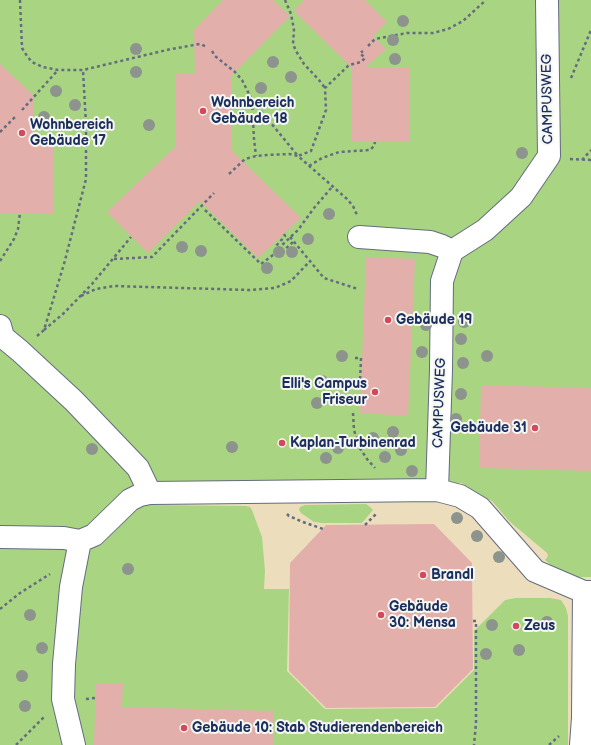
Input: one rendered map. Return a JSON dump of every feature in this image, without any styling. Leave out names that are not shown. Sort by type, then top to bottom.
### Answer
[{"type":"street","name":"CAMPUSWEG","points":[[437,490],[442,281],[452,251],[485,230],[521,197],[549,156],[546,0]]},
{"type":"street","points":[[359,237],[430,242],[452,251]]},
{"type":"street","points":[[0,326],[3,337],[74,402],[138,468],[150,493]]},
{"type":"street","points":[[74,745],[63,699],[64,664],[71,587],[78,550],[130,500],[140,495],[150,493],[384,500],[437,490],[460,496],[480,508],[535,571],[588,592],[581,745]]},
{"type":"street","points":[[0,537],[64,538],[78,550]]},
{"type":"path","points":[[20,0],[22,48],[32,62],[43,67],[58,70],[83,70],[171,49],[200,44],[207,47]]},
{"type":"path","points":[[229,174],[245,159],[256,156],[289,154],[298,156],[311,151],[326,110],[325,88],[304,64],[296,52],[293,44],[294,30],[292,19],[285,0]]},
{"type":"path","points":[[368,46],[375,39],[407,33],[432,33],[448,29],[463,21],[486,0]]},
{"type":"path","points":[[212,51],[213,56],[235,72],[242,80],[252,100],[298,156],[353,206],[360,226],[359,237]]},
{"type":"path","points":[[362,51],[360,53],[365,58]]},
{"type":"path","points":[[325,88],[349,65],[361,62],[368,56]]},
{"type":"path","points":[[22,110],[58,70]]},
{"type":"path","points":[[44,330],[64,264],[86,179],[86,124],[83,70]]},
{"type":"path","points":[[252,100],[256,156]]},
{"type":"path","points":[[0,132],[15,117]]},
{"type":"path","points":[[11,120],[17,121]]},
{"type":"path","points":[[309,166],[322,158],[338,152],[370,150],[374,146],[375,142]]},
{"type":"path","points":[[582,160],[591,150]]},
{"type":"path","points":[[284,234],[285,236],[276,246],[279,248],[298,230],[332,187]]},
{"type":"path","points":[[114,259],[152,257],[214,193]]},
{"type":"path","points":[[205,210],[261,264],[273,255],[282,252],[293,242]]},
{"type":"path","points":[[0,261],[14,239],[18,229],[20,213]]},
{"type":"path","points":[[20,351],[64,313],[81,296],[114,259],[131,237]]},
{"type":"path","points":[[290,237],[324,278],[358,289]]},
{"type":"path","points":[[81,296],[96,289],[114,286],[250,290],[275,288],[290,281],[310,261]]},
{"type":"path","points":[[354,381],[361,381],[361,358],[355,358]]},
{"type":"path","points":[[353,413],[354,430],[359,447],[387,483],[384,500],[365,525]]},
{"type":"path","points":[[0,609],[78,550]]},
{"type":"path","points":[[473,621],[476,621],[476,723],[474,745]]},
{"type":"green space","points":[[0,0],[591,0],[591,577],[578,577],[563,574],[556,570],[545,560],[548,556],[547,553],[509,521],[492,501],[486,498],[476,497],[463,486],[462,483],[166,484],[95,525],[83,530],[0,530]]},
{"type":"green space","points":[[366,504],[373,510],[362,523],[314,522],[299,510],[300,507],[305,505]]},
{"type":"green space","points":[[141,506],[250,507],[262,537],[265,571],[264,589],[289,589],[287,671],[325,709],[436,708],[474,670],[474,631],[505,600],[516,598],[550,598],[561,600],[566,608],[568,616],[568,745],[0,745],[0,545],[47,545],[126,514]]},
{"type":"building","name":"Wohnbereich Gebäude 18","points":[[223,0],[273,0],[290,16],[232,75],[232,151],[301,218],[258,258],[200,201],[148,253],[107,212],[175,147],[175,74],[195,73],[194,30]]},
{"type":"building","points":[[304,0],[365,0],[387,22],[373,36],[386,49],[366,67],[409,67],[409,141],[352,142],[351,67],[294,11]]},
{"type":"building","name":"Wohnbereich Gebäude 17","points":[[0,64],[33,95],[34,140],[53,140],[54,213],[0,213]]},
{"type":"building","name":"Gebäude 19","points":[[366,257],[415,259],[408,416],[360,413]]},
{"type":"building","name":"Gebäude 31","points":[[481,385],[591,388],[591,471],[479,468]]},
{"type":"building","name":"Gebäude 30: Mensa","points":[[434,524],[472,563],[473,669],[435,707],[326,708],[289,671],[290,563],[326,525]]},
{"type":"building","name":"Gebäude 10: Stab Studierendenbereich","points":[[96,683],[123,684],[122,707],[274,711],[273,745],[94,745]]},
{"type":"place","name":"Wohnbereich Gebäude 18","points":[[203,111]]},
{"type":"place","name":"Wohnbereich Gebäude 17","points":[[22,133]]},
{"type":"place","name":"Gebäude 19","points":[[388,320]]},
{"type":"place","name":"Elli's Campus Friseur","points":[[375,392]]},
{"type":"place","name":"Gebäude 31","points":[[535,428]]},
{"type":"place","name":"Kaplan-Turbinenrad","points":[[282,443]]},
{"type":"place","name":"Brandl","points":[[423,575]]},
{"type":"place","name":"Gebäude 30: Mensa","points":[[381,615]]},
{"type":"place","name":"Zeus","points":[[516,626]]},
{"type":"place","name":"Gebäude 10: Stab Studierendenbereich","points":[[184,728]]}]
